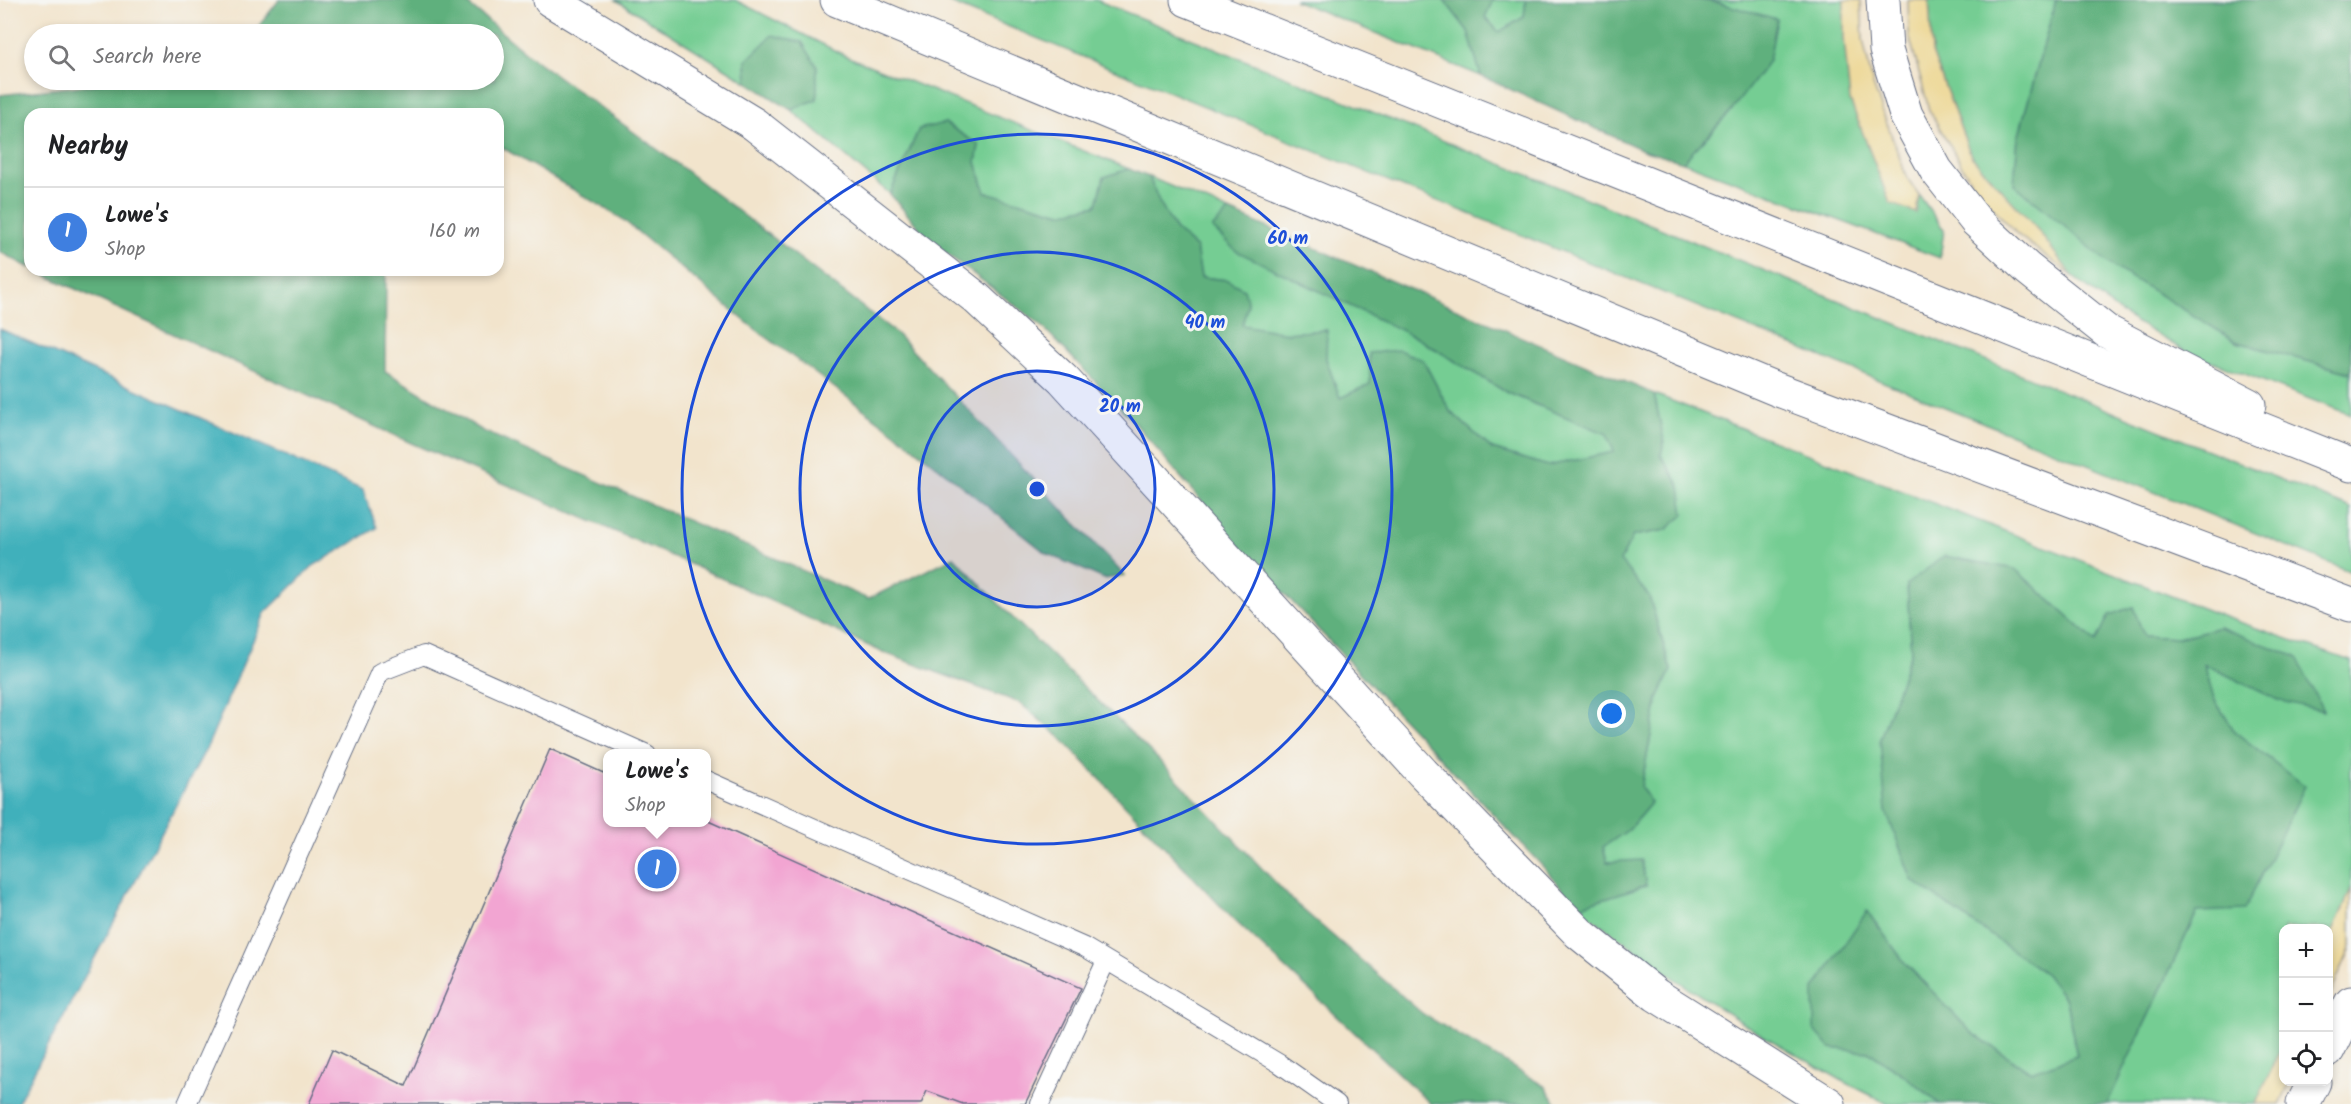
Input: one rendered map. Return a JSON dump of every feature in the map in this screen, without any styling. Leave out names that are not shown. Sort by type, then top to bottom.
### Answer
[{"type":"highway","points":[[550,0],[754,124],[975,297],[1063,379],[1415,764],[1579,933],[1656,995],[1743,1052],[1827,1102]]},
{"type":"highway","points":[[837,0],[1776,389],[2344,603]]},
{"type":"highway","points":[[1187,0],[2351,465]]},
{"type":"highway","points":[[1883,0],[1886,50],[1906,115],[1936,170],[1976,221],[2028,269],[2106,331],[2351,459]]},
{"type":"highway","points":[[2333,1040],[2351,1003]]},
{"type":"highway","points":[[2303,1104],[2312,1086]]},
{"type":"lane","points":[[187,1104],[380,672],[424,655],[638,749]]},
{"type":"lane","points":[[711,782],[1084,947],[1280,1064],[1337,1104]]},
{"type":"lane","points":[[1040,1104],[1106,961]]},
{"type":"green space","points":[[279,0],[463,0],[492,24],[260,24]]},
{"type":"green space","points":[[616,0],[735,0],[846,56],[1129,169],[1104,177],[1097,205],[1062,213],[985,192],[976,162],[979,145],[919,129],[890,194],[791,110],[817,99],[746,61],[747,82]]},
{"type":"green space","points":[[943,0],[1096,0],[2351,508],[2351,572]]},
{"type":"green space","points":[[1294,0],[1444,0],[1468,31],[1481,76]]},
{"type":"green space","points":[[1444,0],[1493,0],[1485,17],[1499,32],[1524,17],[1526,0],[1699,0],[1719,3],[1777,19],[1769,61],[1731,111],[1683,162],[1645,151],[1481,76],[1468,31]]},
{"type":"green space","points":[[1493,0],[1526,0],[1524,17],[1499,33],[1485,17]]},
{"type":"green space","points":[[1699,0],[1844,0],[1844,38],[1850,100],[1890,203],[1916,212],[1919,195],[1944,230],[1940,258],[1683,162],[1731,111],[1777,20],[1719,3]]},
{"type":"green space","points":[[1929,0],[2056,0],[2018,138],[2014,184],[2237,342],[2351,373],[2351,415],[2183,350],[2122,314],[2072,276],[2037,229],[1971,156],[1932,52]]},
{"type":"green space","points":[[2056,0],[2351,0],[2351,373],[2237,342],[2112,266],[2014,184],[2018,138]]},
{"type":"green space","points":[[504,34],[530,56],[680,166],[896,333],[1125,576],[1104,579],[1046,553],[898,435],[750,325],[621,218],[504,149],[504,108],[24,108],[24,265],[0,252],[0,95],[44,90],[504,90]]},
{"type":"green space","points":[[772,35],[802,42],[817,66],[817,99],[791,110],[747,82],[746,61]]},
{"type":"green space","points":[[945,123],[979,145],[976,162],[985,192],[1061,213],[1097,205],[1104,177],[1129,169],[1149,177],[1160,204],[1175,229],[1196,248],[1201,277],[1227,280],[1244,289],[1248,304],[1242,325],[1287,333],[1327,330],[1326,359],[1340,398],[1370,384],[1369,353],[1399,350],[1423,360],[1450,411],[1492,449],[1548,466],[1614,452],[1607,434],[1506,392],[1417,338],[1236,251],[1212,228],[1229,211],[1654,394],[1664,441],[1661,455],[1680,486],[1684,515],[1666,530],[1633,536],[1620,561],[1649,596],[1671,670],[1658,698],[1641,787],[1651,803],[1628,830],[1603,847],[1607,862],[1641,860],[1646,885],[1577,907],[1546,870],[1242,549],[1132,420],[1041,325],[931,242],[890,194],[919,129]]},
{"type":"green space","points":[[1149,177],[1229,211],[1213,228],[1417,338],[1506,392],[1608,434],[1614,452],[1548,466],[1492,449],[1450,411],[1423,360],[1340,398],[1326,359],[1326,330],[1287,333],[1242,325],[1248,304],[1227,280],[1201,277],[1196,248],[1175,229],[1160,204]]},
{"type":"green space","points":[[47,276],[386,276],[385,371],[483,431],[868,599],[954,557],[1010,615],[1157,758],[1294,902],[1423,1014],[1546,1087],[1557,1104],[1431,1104],[1233,919],[1062,739],[1020,703],[882,652],[708,572],[411,443]]},
{"type":"green space","points":[[1654,394],[2225,617],[2351,661],[2351,890],[2333,931],[2333,924],[2279,924],[2279,1051],[2256,1104],[2107,1104],[2197,912],[2304,786],[2235,732],[2214,699],[2204,663],[2278,700],[2219,627],[2178,638],[2143,636],[2133,607],[2096,642],[2015,569],[1907,584],[1911,652],[1880,739],[1912,880],[2046,974],[2066,1000],[2077,1056],[2031,1072],[1972,1033],[1905,963],[1866,911],[1830,1048],[1869,1052],[1904,1075],[1940,1104],[1888,1104],[1755,1031],[1681,983],[1577,907],[1646,885],[1607,862],[1603,847],[1628,830],[1651,803],[1641,787],[1658,698],[1671,670],[1649,596],[1619,561],[1633,536],[1666,530],[1680,486],[1661,455],[1664,441]]},
{"type":"green space","points":[[1944,556],[2015,569],[2096,642],[2109,615],[2133,607],[2144,636],[2178,638],[2219,627],[2297,657],[2323,711],[2278,700],[2204,664],[2214,699],[2235,732],[2305,786],[2244,910],[2197,912],[2107,1104],[1940,1104],[1904,1075],[1869,1052],[1830,1048],[1814,1029],[1814,989],[1867,911],[1905,963],[1972,1033],[2031,1072],[2077,1056],[2066,1000],[2046,974],[1912,880],[1886,811],[1880,739],[1911,652],[1907,584]]},
{"type":"sand","points":[[1844,0],[1861,0],[1863,40],[1873,85],[1907,178],[1919,195],[1916,213],[1890,203],[1850,100],[1844,38]]},
{"type":"sand","points":[[1908,0],[1929,0],[1932,52],[1971,156],[2037,229],[2072,276],[2017,234],[1974,187],[1929,110],[1909,35]]},
{"type":"sand","points":[[2351,890],[2351,947],[2333,988],[2333,978],[2333,931]]},
{"type":"sand","points":[[2279,1051],[2279,1086],[2288,1086],[2280,1104],[2256,1104]]},
{"type":"water","points":[[0,329],[363,490],[377,528],[313,566],[265,613],[208,745],[17,1104],[0,1104]]},
{"type":"building","points":[[550,749],[603,773],[603,827],[711,827],[711,822],[1081,988],[1025,1104],[963,1104],[927,1091],[921,1104],[309,1104],[332,1050],[406,1086]]},
{"type":"place","name":"Lowe's","points":[[657,869]]}]
